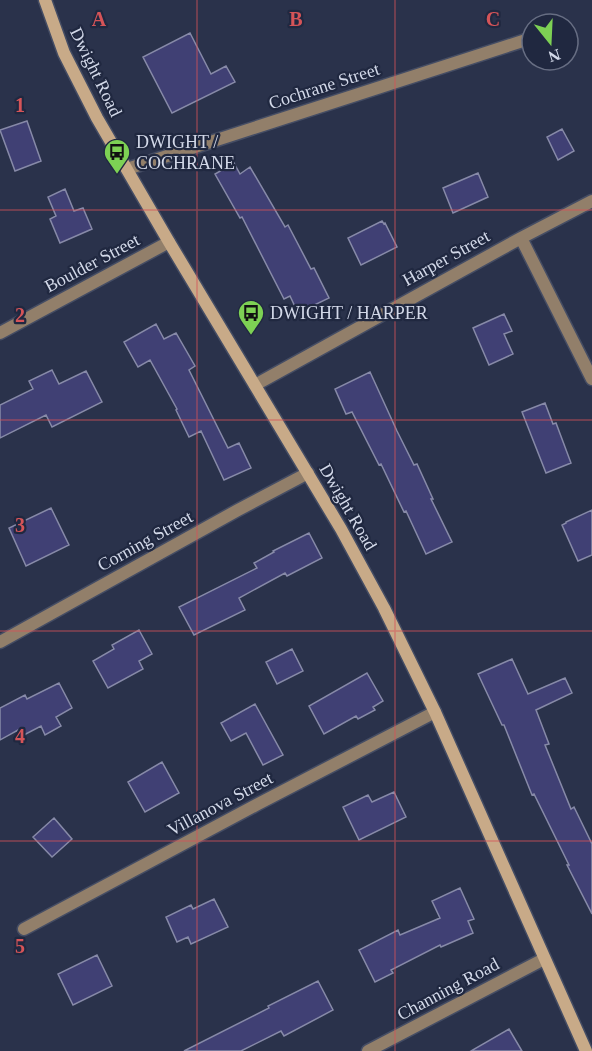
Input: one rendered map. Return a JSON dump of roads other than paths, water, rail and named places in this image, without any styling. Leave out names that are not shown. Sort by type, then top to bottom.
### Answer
[{"type":"main road","name":"Dwight Road","points":[[45,0],[74,75],[169,242],[357,557],[384,608],[435,712],[585,1051]]},
{"type":"street","name":"Cochrane Street","points":[[127,169],[520,42]]},
{"type":"street","name":"Harper Street","points":[[255,385],[592,201]]},
{"type":"street","points":[[521,238],[592,379]]},
{"type":"street","name":"Boulder Street","points":[[0,333],[169,242]]},
{"type":"street","name":"Corning Street","points":[[0,642],[308,473]]},
{"type":"street","name":"Villanova Street","points":[[24,929],[435,712]]},
{"type":"street","name":"Channing Road","points":[[368,1051],[544,958]]},
{"type":"place","name":"DWIGHT / COCHRANE","points":[[117,175]]},
{"type":"place","name":"DWIGHT / HARPER","points":[[251,336]]}]
